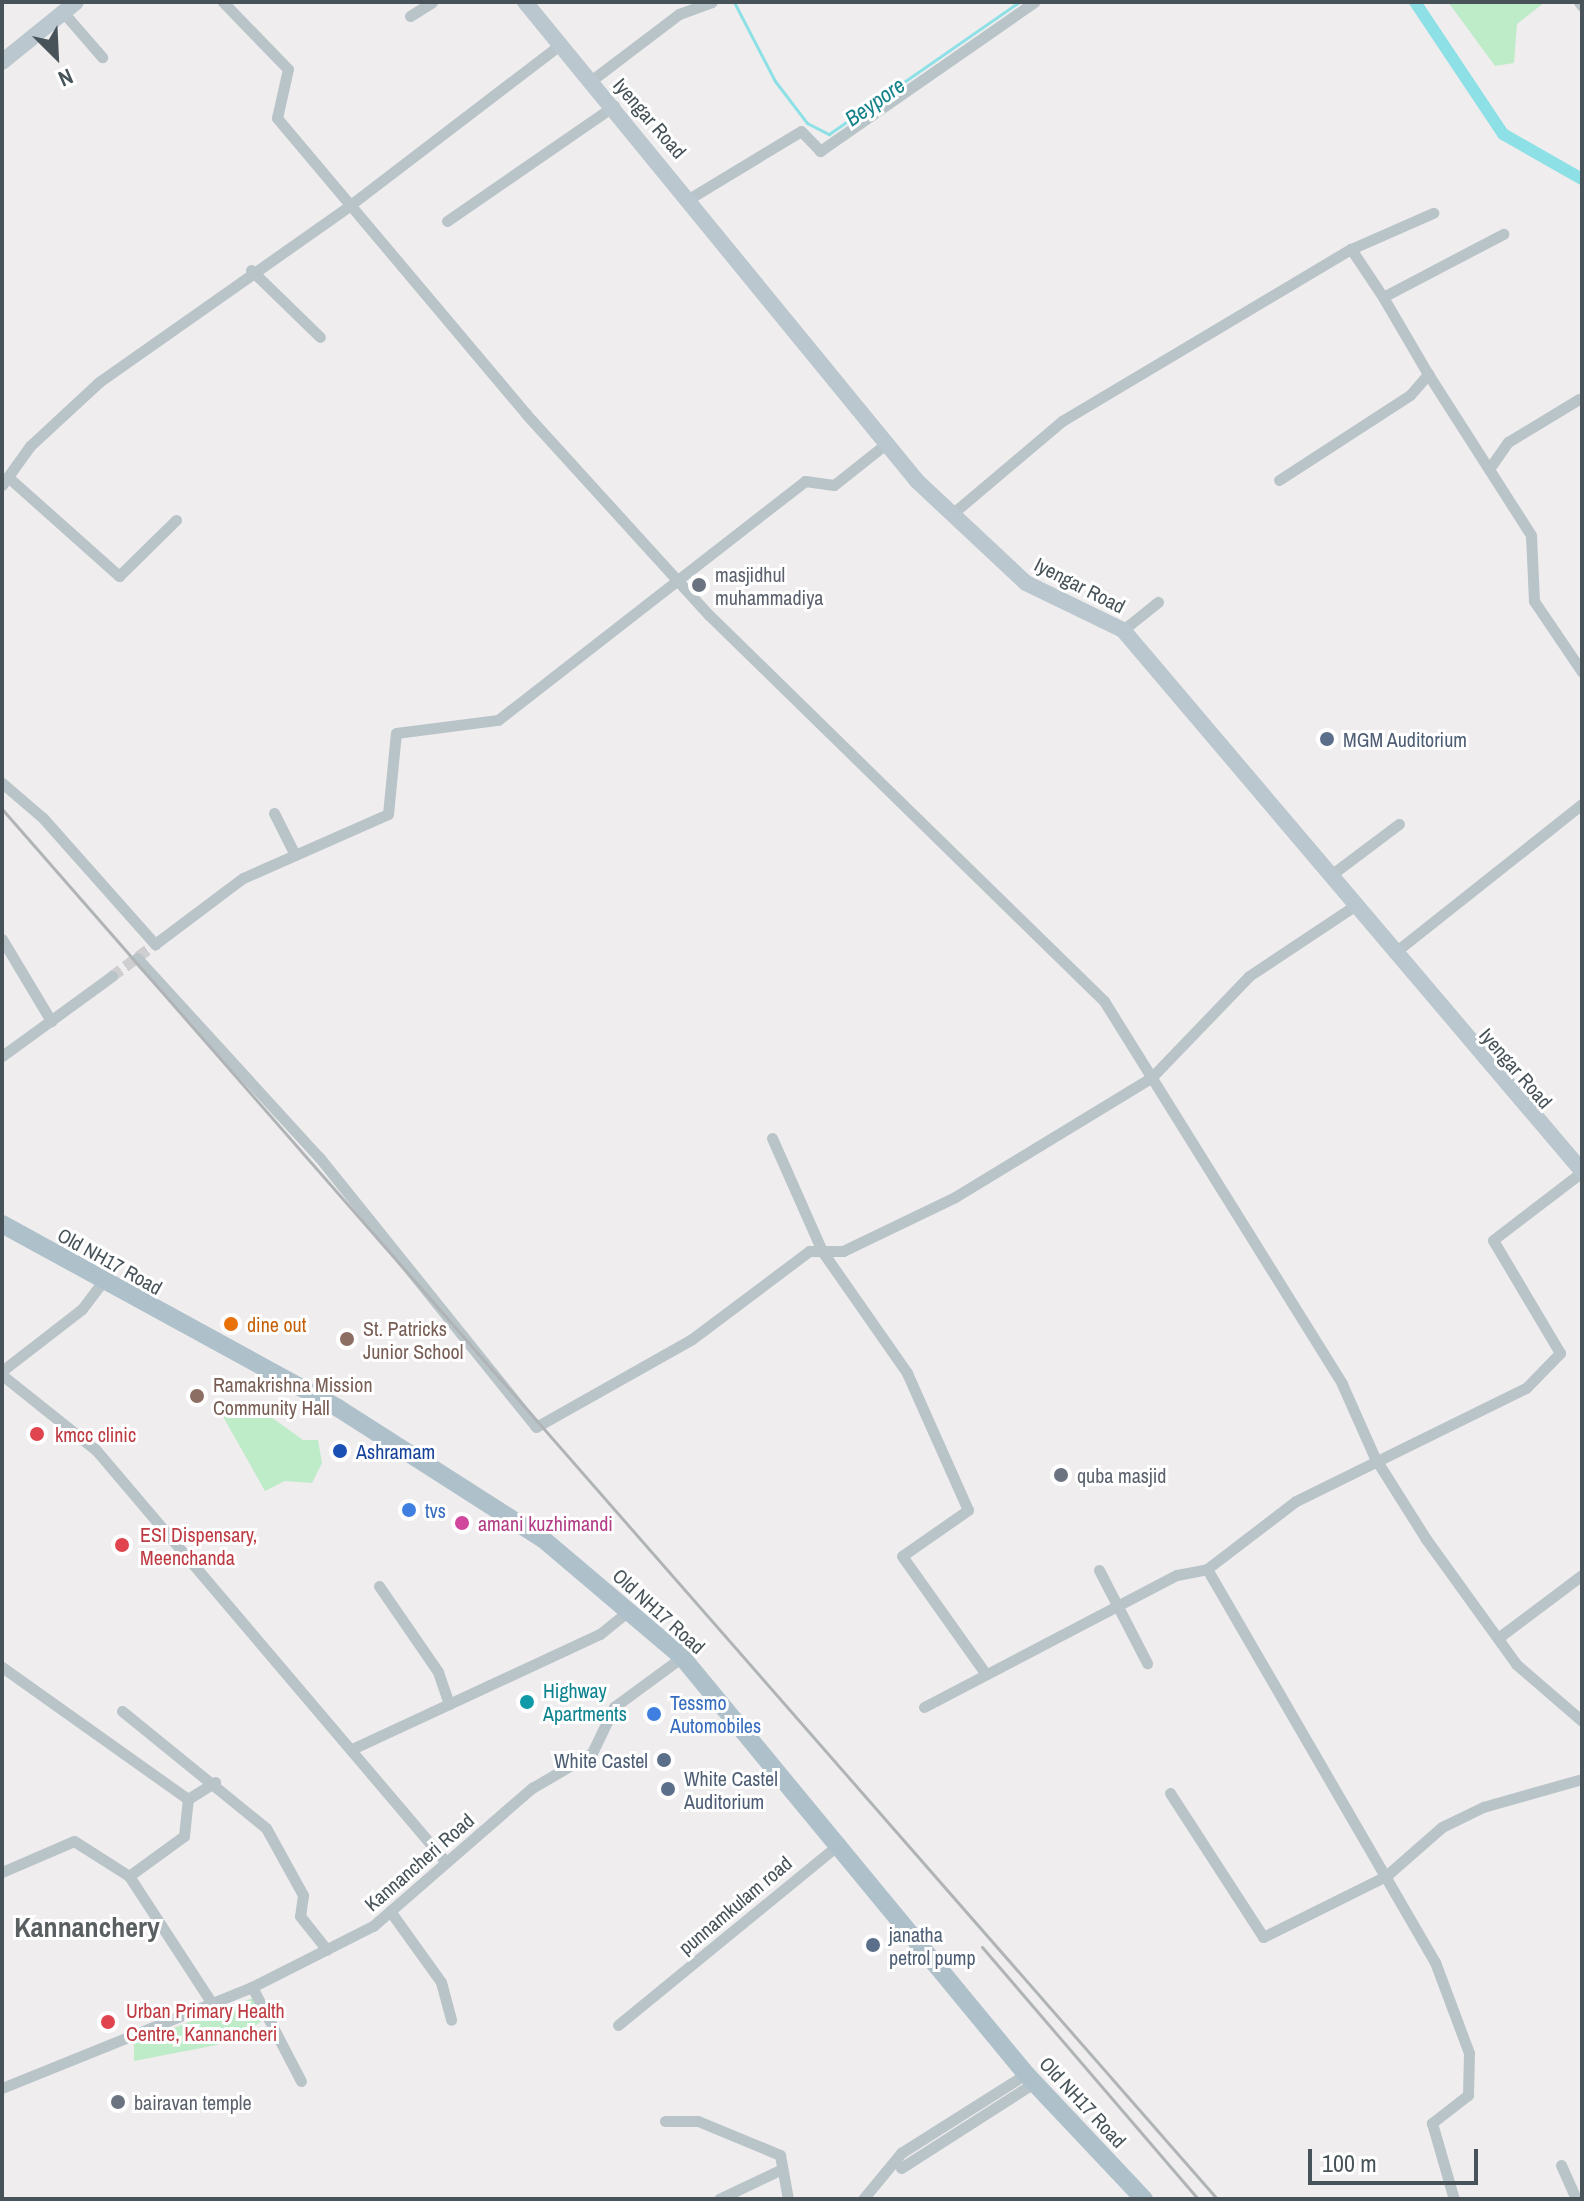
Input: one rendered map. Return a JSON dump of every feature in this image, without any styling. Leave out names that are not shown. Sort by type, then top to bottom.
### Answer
[{"type":"main road","name":"Iyengar Road","points":[[525,2],[692,197],[887,443],[952,514],[1026,583],[1123,630],[1582,1172]]},
{"type":"main road","points":[[2,62],[70,7]]},
{"type":"main road","name":"Old NH17 Road","points":[[2,1224],[102,1282],[338,1408],[543,1539],[682,1657],[840,1843],[1030,2078],[1144,2199]]},
{"type":"street","points":[[223,2],[288,69],[277,118],[349,206],[677,580],[1104,1001],[1342,1384],[1375,1458],[1498,1638],[1582,1721]]},
{"type":"street","points":[[410,16],[432,2]]},
{"type":"street","points":[[592,80],[679,14],[712,2]]},
{"type":"street","points":[[692,197],[801,131],[820,151],[1034,2]]},
{"type":"street","points":[[70,7],[102,57]]},
{"type":"street","points":[[176,520],[119,576],[5,481],[99,382],[251,270],[349,206],[561,44]]},
{"type":"street","points":[[447,221],[614,106]]},
{"type":"street","points":[[952,514],[1062,421],[1351,249],[1433,213]]},
{"type":"street","points":[[1383,297],[1503,234]]},
{"type":"street","points":[[1351,249],[1531,535],[1534,601],[1582,672]]},
{"type":"street","points":[[251,270],[320,337]]},
{"type":"street","points":[[1279,480],[1410,395],[1428,374]]},
{"type":"street","points":[[1489,469],[1508,442],[1579,399]]},
{"type":"street","points":[[2,783],[43,818],[155,944],[243,878],[388,814],[396,733],[498,720],[805,481],[834,485],[887,443]]},
{"type":"street","points":[[1123,630],[1158,602]]},
{"type":"street","points":[[1394,953],[1582,804]]},
{"type":"street","points":[[274,813],[295,855]]},
{"type":"street","points":[[1331,875],[1399,824]]},
{"type":"street","points":[[137,958],[319,1157],[536,1427],[692,1339],[809,1251],[843,1251],[955,1197],[1151,1078],[1249,976],[1356,905]]},
{"type":"street","points":[[2,939],[51,1021]]},
{"type":"street","points":[[2,1056],[112,976]]},
{"type":"street","points":[[772,1138],[822,1251],[907,1373],[968,1510],[902,1556],[986,1674]]},
{"type":"street","points":[[924,1707],[1117,1605],[1207,1569],[1296,1501],[1375,1458],[1526,1388],[1560,1353],[1493,1240],[1582,1172]]},
{"type":"street","points":[[102,1282],[82,1309],[2,1373],[96,1450],[445,1861]]},
{"type":"street","points":[[1207,1569],[1435,1962],[1469,2053],[1468,2095],[1432,2123],[1454,2199]]},
{"type":"street","points":[[1099,1570],[1147,1663]]},
{"type":"street","points":[[1498,1638],[1582,1575]]},
{"type":"street","points":[[379,1586],[438,1672],[449,1704]]},
{"type":"street","points":[[352,1749],[600,1634],[628,1611]]},
{"type":"street","name":"Kannancheri Road","points":[[2,2088],[252,1987],[327,1950],[390,1911],[532,1788],[592,1753],[614,1707],[682,1657]]},
{"type":"street","points":[[2,1667],[188,1799]]},
{"type":"street","points":[[122,1711],[215,1782],[266,1828],[303,1895],[300,1916],[327,1950]]},
{"type":"street","points":[[1170,1793],[1263,1937],[1386,1876],[1442,1827],[1483,1807],[1582,1779]]},
{"type":"street","points":[[188,1799],[215,1782]]},
{"type":"street","points":[[129,1876],[184,1836],[188,1799]]},
{"type":"street","points":[[2,1872],[74,1841],[129,1876],[211,2002]]},
{"type":"street","name":"punnamkulam road","points":[[618,2025],[840,1843]]},
{"type":"street","points":[[390,1911],[441,1982],[451,2020]]},
{"type":"street","points":[[252,1987],[301,2081]]},
{"type":"street","points":[[901,2168],[1030,2078]]},
{"type":"street","points":[[863,2199],[901,2153],[1030,2078]]},
{"type":"street","points":[[665,2121],[698,2121],[780,2155],[788,2199]]},
{"type":"street","points":[[1561,2165],[1576,2199]]},
{"type":"street","points":[[719,2199],[782,2169]]},
{"type":"green space","points":[[1448,2],[1545,2],[1517,24],[1514,63],[1495,66]]},
{"type":"green space","points":[[250,1402],[303,1440],[318,1440],[322,1463],[312,1483],[285,1481],[265,1491],[221,1413]]},
{"type":"green space","points":[[253,1998],[261,2022],[245,2031],[217,2045],[134,2061],[134,2043]]},
{"type":"waterway","name":"Beypore","points":[[734,2],[775,81],[807,123],[829,134],[1019,2]]},
{"type":"waterway","name":"Beypore","points":[[1415,2],[1503,134],[1582,179]]},
{"type":"tunnel","points":[[112,976],[155,944]]},
{"type":"railway","points":[[2,809],[1217,2199]]},
{"type":"railway","points":[[982,1947],[1198,2199]]},
{"type":"place","name":"masjidhul muhammadiya","points":[[699,585]]},
{"type":"place","name":"MGM Auditorium","points":[[1327,739]]},
{"type":"place","name":"dine out","points":[[231,1324]]},
{"type":"place","name":"St. Patricks Junior School","points":[[347,1339]]},
{"type":"place","name":"Ramakrishna Mission Community Hall","points":[[197,1396]]},
{"type":"place","name":"kmcc clinic","points":[[37,1434]]},
{"type":"place","name":"Ashramam","points":[[340,1451]]},
{"type":"place","name":"quba masjid","points":[[1061,1475]]},
{"type":"place","name":"tvs","points":[[409,1510]]},
{"type":"place","name":"amani kuzhimandi","points":[[462,1523]]},
{"type":"place","name":"ESI Dispensary, Meenchanda","points":[[122,1545]]},
{"type":"place","name":"Highway Apartments","points":[[527,1702]]},
{"type":"place","name":"Tessmo Automobiles","points":[[654,1714]]},
{"type":"place","name":"White Castel","points":[[664,1760]]},
{"type":"place","name":"White Castel Auditorium","points":[[668,1789]]},
{"type":"place","name":"janatha petrol pump","points":[[873,1945]]},
{"type":"place","name":"Urban Primary Health Centre, Kannancheri","points":[[108,2022]]},
{"type":"place","name":"bairavan temple","points":[[118,2102]]},
{"type":"district","name":"Kannanchery","points":[[87,1927]]}]
